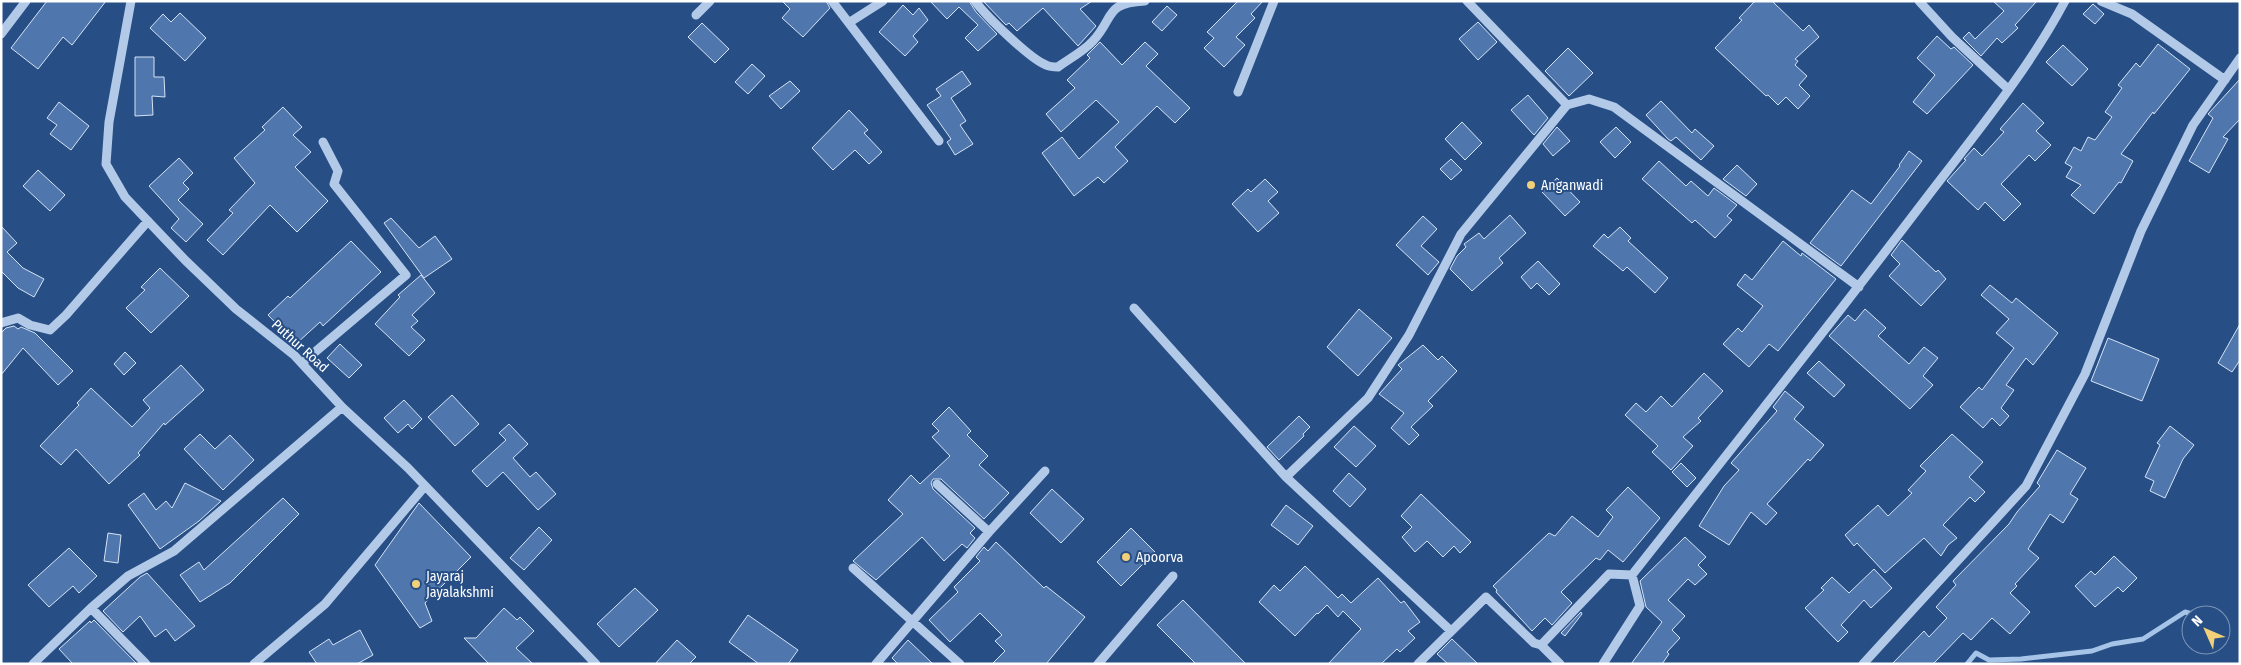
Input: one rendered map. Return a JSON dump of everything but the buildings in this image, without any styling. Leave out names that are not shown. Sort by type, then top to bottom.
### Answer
[{"type":"street","points":[[1,34],[26,1]]},
{"type":"street","name":"Puthur Road","points":[[130,1],[109,122],[106,164],[125,197],[236,309],[302,363],[342,407],[425,486],[596,664]]},
{"type":"street","points":[[696,15],[710,1]]},
{"type":"street","points":[[832,1],[850,22],[938,141]]},
{"type":"street","points":[[850,22],[883,1]]},
{"type":"street","points":[[975,1],[986,16],[1028,52],[1046,65],[1058,67],[1093,41],[1112,10],[1128,2],[1145,1]]},
{"type":"street","points":[[1238,92],[1274,1]]},
{"type":"street","points":[[1467,1],[1567,105]]},
{"type":"street","points":[[1918,1],[1952,37],[2008,90]]},
{"type":"street","points":[[1632,575],[1858,287],[2008,90],[2046,36],[2065,1]]},
{"type":"street","points":[[2101,1],[2132,14],[2225,80]]},
{"type":"street","points":[[1863,664],[2026,486],[2085,374],[2141,230],[2193,125],[2240,58]]},
{"type":"street","points":[[1286,477],[1368,398],[1410,335],[1462,234],[1567,105],[1589,99],[1614,107],[1858,287]]},
{"type":"street","points":[[302,363],[406,275],[334,184],[338,171],[323,142]]},
{"type":"street","points":[[1,323],[18,318],[30,325],[50,330],[66,315],[148,221]]},
{"type":"street","points":[[1134,308],[1286,477],[1452,630]]},
{"type":"street","points":[[33,664],[91,608],[128,576],[174,551],[342,407]]},
{"type":"street","points":[[876,664],[1045,471]]},
{"type":"street","points":[[937,484],[990,532]]},
{"type":"street","points":[[254,664],[326,604],[425,486]]},
{"type":"street","points":[[853,568],[960,664]]},
{"type":"street","points":[[1541,645],[1609,574],[1632,575]]},
{"type":"street","points":[[1603,664],[1640,606],[1632,575]]},
{"type":"street","points":[[1098,664],[1172,576]]},
{"type":"street","points":[[1418,664],[1486,597],[1534,643],[1541,645],[1560,664]]},
{"type":"street","points":[[91,608],[146,664]]},
{"type":"waterway","points":[[1967,664],[1976,653],[1989,660],[2021,659],[2092,651],[2112,644],[2143,639],[2181,615]]},
{"type":"place","name":"Anganwadi","points":[[1531,185]]},
{"type":"place","name":"Apoorva","points":[[1126,557]]},
{"type":"place","name":"Jayaraj Jayalakshmi","points":[[416,584]]}]
